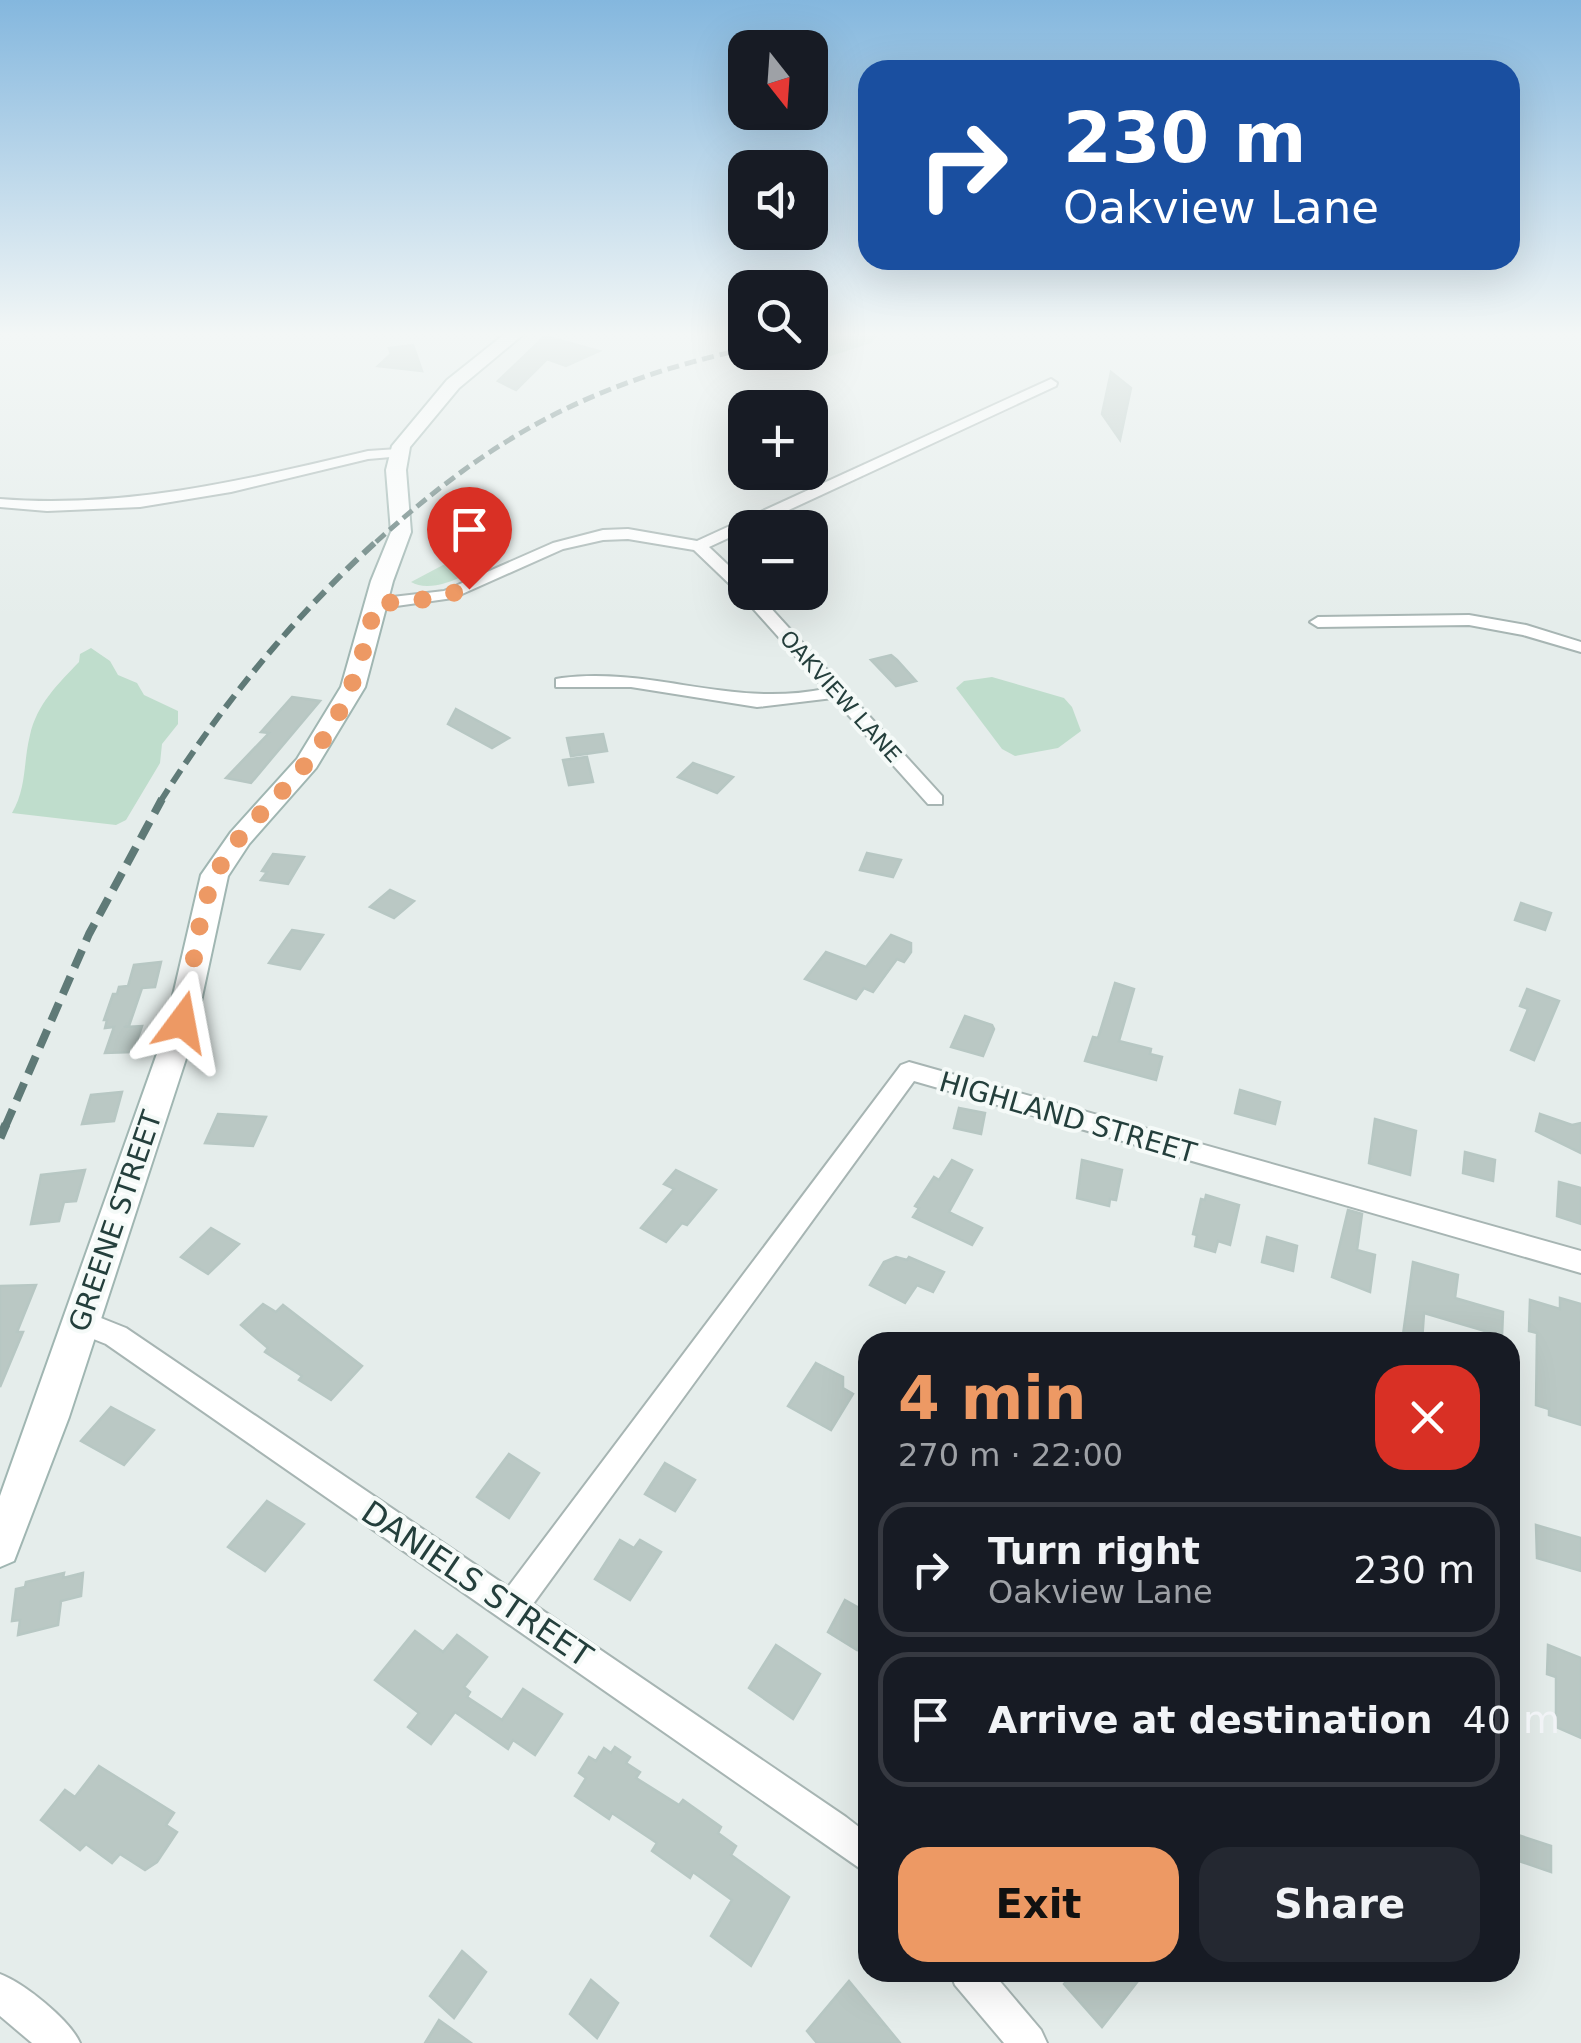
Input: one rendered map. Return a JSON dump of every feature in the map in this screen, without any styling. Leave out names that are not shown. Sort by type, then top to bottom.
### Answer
[{"type":"street","points":[[0,503],[78,508],[150,503],[377,454],[398,453],[413,428]]},
{"type":"street","points":[[375,604],[429,599],[469,589],[538,554],[581,539],[628,534],[699,546],[955,428]]},
{"type":"street","name":"GREENE STREET","points":[[0,1547],[42,1438],[179,1034],[211,886],[232,848],[307,763],[361,669],[375,604],[402,526],[396,482],[398,453]]},
{"type":"street","name":"OAKVIEW LANE","points":[[699,546],[728,574]]},
{"type":"street","name":"OAKVIEW LANE","points":[[763,610],[935,800]]},
{"type":"street","points":[[1318,622],[1468,620],[1526,630],[1581,648]]},
{"type":"street","points":[[562,683],[602,677],[744,701],[780,702],[837,692]]},
{"type":"street","name":"HIGHLAND STREET","points":[[512,1607],[909,1072],[1581,1262]]},
{"type":"street","name":"DANIELS STREET","points":[[80,1322],[116,1336],[858,1848]]},
{"type":"street","points":[[976,1982],[1028,2043]]},
{"type":"street","points":[[0,1992],[61,2043]]},
{"type":"green space","points":[[477,547],[496,547],[498,554],[468,574],[432,586],[411,582]]},
{"type":"green space","points":[[91,648],[110,661],[118,675],[137,683],[144,695],[178,711],[178,724],[162,744],[160,763],[126,820],[116,825],[12,813],[38,714],[49,695],[79,662],[80,654]]},
{"type":"green space","points":[[992,677],[1064,698],[1081,731],[1058,748],[1015,756],[1002,749],[956,688],[964,681]]},
{"type":"building","points":[[891,655],[916,681],[896,686],[871,660]]},
{"type":"building","points":[[292,697],[320,701],[251,783],[226,778],[269,733],[261,732]]},
{"type":"building","points":[[456,709],[509,738],[492,748],[448,724]]},
{"type":"building","points":[[603,734],[607,751],[571,756],[567,738]]},
{"type":"building","points":[[587,757],[593,782],[569,785],[563,760]]},
{"type":"building","points":[[693,763],[733,777],[717,793],[678,777]]},
{"type":"building","points":[[867,853],[901,860],[893,877],[860,870]]},
{"type":"building","points":[[273,854],[304,857],[288,884],[261,880]]},
{"type":"building","points":[[390,890],[414,901],[394,918],[370,907]]},
{"type":"building","points":[[1521,903],[1551,913],[1545,930],[1515,920]]},
{"type":"building","points":[[292,930],[323,935],[300,969],[269,963]]},
{"type":"building","points":[[891,935],[911,943],[911,952],[904,962],[897,959],[873,992],[864,988],[856,999],[805,979],[826,952],[866,967]]},
{"type":"building","points":[[161,962],[155,987],[142,988],[129,1026],[124,1027],[142,1026],[133,1052],[105,1053],[114,1027],[105,1028],[104,1020],[113,994],[117,994],[119,987],[128,986],[134,965]]},
{"type":"building","points":[[1115,983],[1134,989],[1119,1041],[1151,1049],[1150,1054],[1162,1057],[1156,1080],[1085,1061],[1093,1037],[1098,1038]]},
{"type":"building","points":[[1527,989],[1559,1001],[1534,1060],[1511,1050],[1528,1009],[1520,1006]]},
{"type":"building","points":[[965,1016],[994,1029],[983,1056],[951,1047]]},
{"type":"building","points":[[1240,1090],[1280,1102],[1275,1124],[1235,1113]]},
{"type":"building","points":[[122,1092],[114,1121],[82,1124],[91,1095]]},
{"type":"building","points":[[959,1108],[985,1113],[981,1134],[954,1128]]},
{"type":"building","points":[[218,1114],[266,1117],[253,1146],[205,1143]]},
{"type":"building","points":[[1540,1114],[1572,1125],[1581,1123],[1581,1153],[1536,1131]]},
{"type":"building","points":[[1375,1119],[1416,1131],[1410,1175],[1369,1163]]},
{"type":"building","points":[[1465,1152],[1495,1160],[1493,1181],[1463,1173]]},
{"type":"building","points":[[952,1160],[972,1170],[949,1212],[982,1228],[972,1245],[913,1217],[919,1208],[915,1206],[934,1177],[939,1180]]},
{"type":"building","points":[[1082,1160],[1122,1170],[1116,1200],[1110,1199],[1109,1206],[1077,1198]]},
{"type":"building","points":[[85,1170],[76,1201],[64,1202],[59,1221],[31,1224],[41,1175]]},
{"type":"building","points":[[676,1170],[716,1190],[687,1225],[682,1223],[666,1242],[641,1228],[674,1189],[664,1184]]},
{"type":"building","points":[[1559,1182],[1581,1188],[1581,1224],[1557,1216]]},
{"type":"building","points":[[1206,1195],[1239,1205],[1230,1245],[1218,1241],[1215,1252],[1195,1246],[1197,1235],[1193,1234],[1201,1199],[1205,1200]]},
{"type":"building","points":[[1348,1210],[1362,1214],[1357,1250],[1375,1255],[1370,1292],[1332,1277]]},
{"type":"building","points":[[211,1228],[239,1244],[208,1274],[181,1257]]},
{"type":"building","points":[[1267,1237],[1297,1246],[1293,1271],[1262,1262]]},
{"type":"building","points":[[909,1257],[944,1272],[933,1292],[917,1285],[905,1303],[870,1285],[884,1262]]},
{"type":"building","points":[[1413,1262],[1458,1275],[1455,1298],[1503,1312],[1502,1332],[1488,1332],[1424,1313],[1423,1332],[1403,1332]]},
{"type":"building","points":[[36,1285],[17,1332],[23,1332],[0,1387],[0,1286]]},
{"type":"building","points":[[1560,1298],[1581,1304],[1581,1425],[1549,1415],[1549,1409],[1536,1405],[1537,1333],[1529,1331],[1530,1300],[1560,1309]]},
{"type":"building","points":[[263,1304],[276,1312],[283,1305],[362,1366],[331,1400],[265,1352],[268,1348],[241,1325]]},
{"type":"building","points":[[816,1363],[843,1377],[843,1388],[853,1394],[831,1430],[788,1406]]},
{"type":"building","points":[[111,1407],[154,1430],[124,1465],[81,1441]]},
{"type":"building","points":[[509,1454],[539,1473],[509,1518],[477,1497]]},
{"type":"building","points":[[665,1463],[695,1480],[675,1511],[645,1494]]},
{"type":"building","points":[[267,1501],[304,1524],[265,1571],[228,1547]]},
{"type":"building","points":[[1536,1525],[1581,1538],[1581,1571],[1537,1558]]},
{"type":"building","points":[[620,1540],[634,1548],[640,1540],[661,1552],[630,1600],[595,1579]]},
{"type":"building","points":[[64,1573],[63,1578],[83,1573],[81,1596],[61,1601],[58,1625],[18,1635],[20,1620],[12,1621],[16,1589],[25,1587],[26,1582]]},
{"type":"building","points":[[845,1600],[858,1607],[857,1650],[828,1632]]},
{"type":"building","points":[[415,1631],[443,1652],[457,1635],[487,1657],[464,1687],[470,1692],[467,1697],[502,1720],[523,1689],[562,1714],[535,1755],[513,1740],[508,1749],[455,1712],[431,1744],[408,1727],[419,1713],[375,1680]]},
{"type":"building","points":[[776,1645],[820,1674],[793,1719],[749,1688]]},
{"type":"building","points":[[1548,1645],[1581,1658],[1581,1738],[1556,1727],[1556,1677],[1547,1674]]},
{"type":"building","points":[[615,1747],[630,1757],[626,1763],[640,1772],[636,1778],[679,1805],[683,1800],[721,1827],[718,1833],[736,1846],[731,1855],[789,1897],[751,1966],[711,1936],[732,1900],[693,1872],[690,1878],[652,1851],[657,1843],[612,1813],[609,1819],[575,1796],[586,1778],[579,1773],[589,1757],[596,1761],[604,1748],[611,1753]]},
{"type":"building","points":[[99,1766],[174,1813],[166,1825],[177,1832],[157,1862],[145,1870],[120,1854],[112,1863],[86,1844],[80,1850],[41,1820],[65,1790],[75,1797]]},
{"type":"building","points":[[1520,1836],[1551,1846],[1551,1872],[1520,1861]]},
{"type":"building","points":[[462,1951],[486,1972],[454,2018],[430,1996]]},
{"type":"building","points":[[591,1980],[618,2003],[597,2038],[570,2014]]},
{"type":"building","points":[[849,1981],[900,2043],[817,2043],[807,2031]]},
{"type":"building","points":[[1066,1982],[1137,1982],[1102,2027]]},
{"type":"building","points":[[439,2020],[471,2043],[425,2043]]},
{"type":"railway","points":[[376,542],[461,472],[529,428]]},
{"type":"railway","points":[[162,799],[208,730],[261,663],[379,539]]},
{"type":"railway","points":[[5,1127],[89,934],[162,799]]},
{"type":"railway","points":[[0,1138],[6,1124]]},
{"type":"route","points":[[182,1022],[203,915],[216,875],[232,848],[322,741],[361,669],[375,604],[429,599],[469,589]]}]
